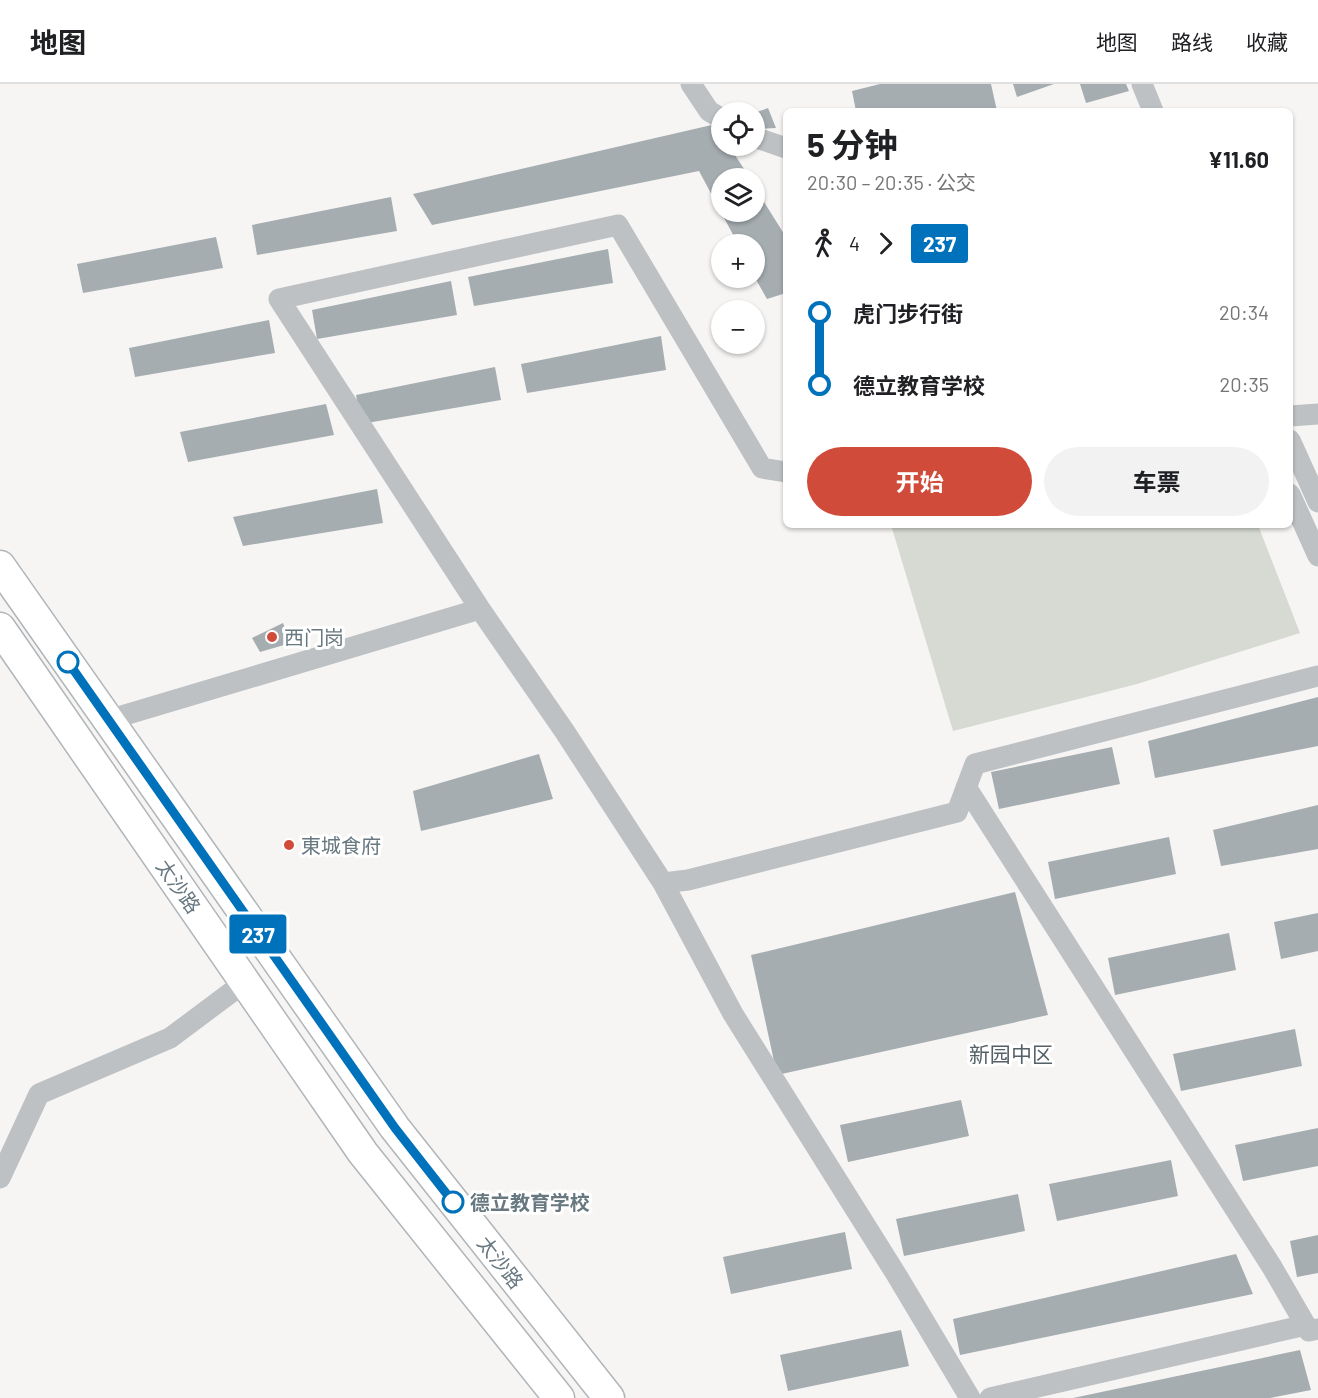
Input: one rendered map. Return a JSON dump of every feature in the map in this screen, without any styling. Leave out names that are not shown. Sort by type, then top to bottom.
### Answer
[{"type":"main road","name":"太沙路","points":[[0,566],[395,1128],[609,1398]]},
{"type":"main road","name":"太沙路","points":[[0,628],[363,1153],[559,1398]]},
{"type":"street","points":[[691,84],[711,110]]},
{"type":"street","points":[[1142,84],[1152,108]]},
{"type":"street","points":[[765,141],[783,147]]},
{"type":"street","points":[[783,472],[762,468],[618,225],[279,298],[480,609],[565,732],[663,883],[734,1014],[897,1274],[970,1398]]},
{"type":"street","points":[[1293,416],[1318,414]]},
{"type":"street","points":[[1293,447],[1318,502]]},
{"type":"street","points":[[1293,501],[1318,556]]},
{"type":"street","points":[[108,720],[480,609]]},
{"type":"street","points":[[663,883],[688,880],[957,812],[975,764],[1318,676]]},
{"type":"street","points":[[966,787],[1312,1327],[990,1398]]},
{"type":"street","points":[[0,1178],[39,1094],[170,1038],[244,982]]},
{"type":"shaded area","points":[[892,528],[1259,528],[1300,633],[1137,684],[953,731]]},
{"type":"building","points":[[880,84],[991,84],[996,108],[855,108],[852,91]]},
{"type":"building","points":[[1013,84],[1054,84],[1017,97]]},
{"type":"building","points":[[1080,84],[1126,84],[1129,91],[1086,103]]},
{"type":"building","points":[[768,108],[776,128],[765,129],[765,109]]},
{"type":"building","points":[[711,125],[711,156],[736,156],[743,168],[711,168],[711,193],[699,171],[432,225],[413,194]]},
{"type":"building","points":[[391,197],[397,231],[257,255],[252,225]]},
{"type":"building","points":[[765,204],[783,232],[783,294],[767,299],[761,288],[765,288],[765,234],[733,234],[726,222],[765,222]]},
{"type":"building","points":[[216,237],[223,268],[83,293],[77,264]]},
{"type":"building","points":[[608,249],[613,283],[474,306],[468,277]]},
{"type":"building","points":[[451,281],[457,315],[317,339],[312,310]]},
{"type":"building","points":[[269,320],[275,353],[135,377],[129,348]]},
{"type":"building","points":[[661,336],[666,370],[527,393],[521,364]]},
{"type":"building","points":[[495,367],[501,400],[361,424],[356,395]]},
{"type":"building","points":[[326,404],[334,435],[188,462],[180,432]]},
{"type":"building","points":[[377,489],[383,523],[243,546],[233,517]]},
{"type":"building","name":"西门岗","points":[[283,623],[291,643],[260,652],[252,638]]},
{"type":"building","points":[[1318,697],[1318,746],[1155,778],[1148,741]]},
{"type":"building","points":[[1112,747],[1120,784],[999,809],[991,772]]},
{"type":"building","points":[[539,754],[553,799],[421,831],[413,791]]},
{"type":"building","points":[[1318,805],[1318,849],[1221,866],[1213,830]]},
{"type":"building","points":[[1169,837],[1176,874],[1055,899],[1048,862]]},
{"type":"building","points":[[1015,892],[1048,1015],[777,1075],[751,955]]},
{"type":"building","points":[[1318,913],[1318,951],[1281,959],[1274,922]]},
{"type":"building","points":[[1229,933],[1236,970],[1115,995],[1108,958]]},
{"type":"building","points":[[1295,1029],[1302,1066],[1181,1091],[1173,1054]]},
{"type":"building","points":[[961,1100],[969,1136],[848,1162],[840,1125]]},
{"type":"building","points":[[1318,1128],[1318,1166],[1243,1181],[1235,1145]]},
{"type":"building","points":[[1171,1160],[1178,1196],[1057,1221],[1049,1184]]},
{"type":"building","points":[[1018,1194],[1025,1231],[904,1256],[896,1219]]},
{"type":"building","points":[[845,1232],[852,1269],[731,1294],[723,1257]]},
{"type":"building","points":[[1318,1235],[1318,1273],[1297,1277],[1290,1241]]},
{"type":"building","points":[[1236,1254],[1253,1294],[960,1355],[953,1319]]},
{"type":"building","points":[[901,1330],[909,1366],[788,1391],[780,1355]]},
{"type":"building","points":[[1300,1350],[1311,1390],[1270,1398],[1073,1398]]},
{"type":"bus line","name":"237","points":[[68,662],[395,1128],[453,1202]]},
{"type":"place","name":"西门岗","points":[[272,637]]},
{"type":"place","name":"東城食府","points":[[289,845]]},
{"type":"place","name":"德立教育学校","points":[[453,1202]]},
{"type":"district","name":"新园中区","points":[[1011,1053]]}]
